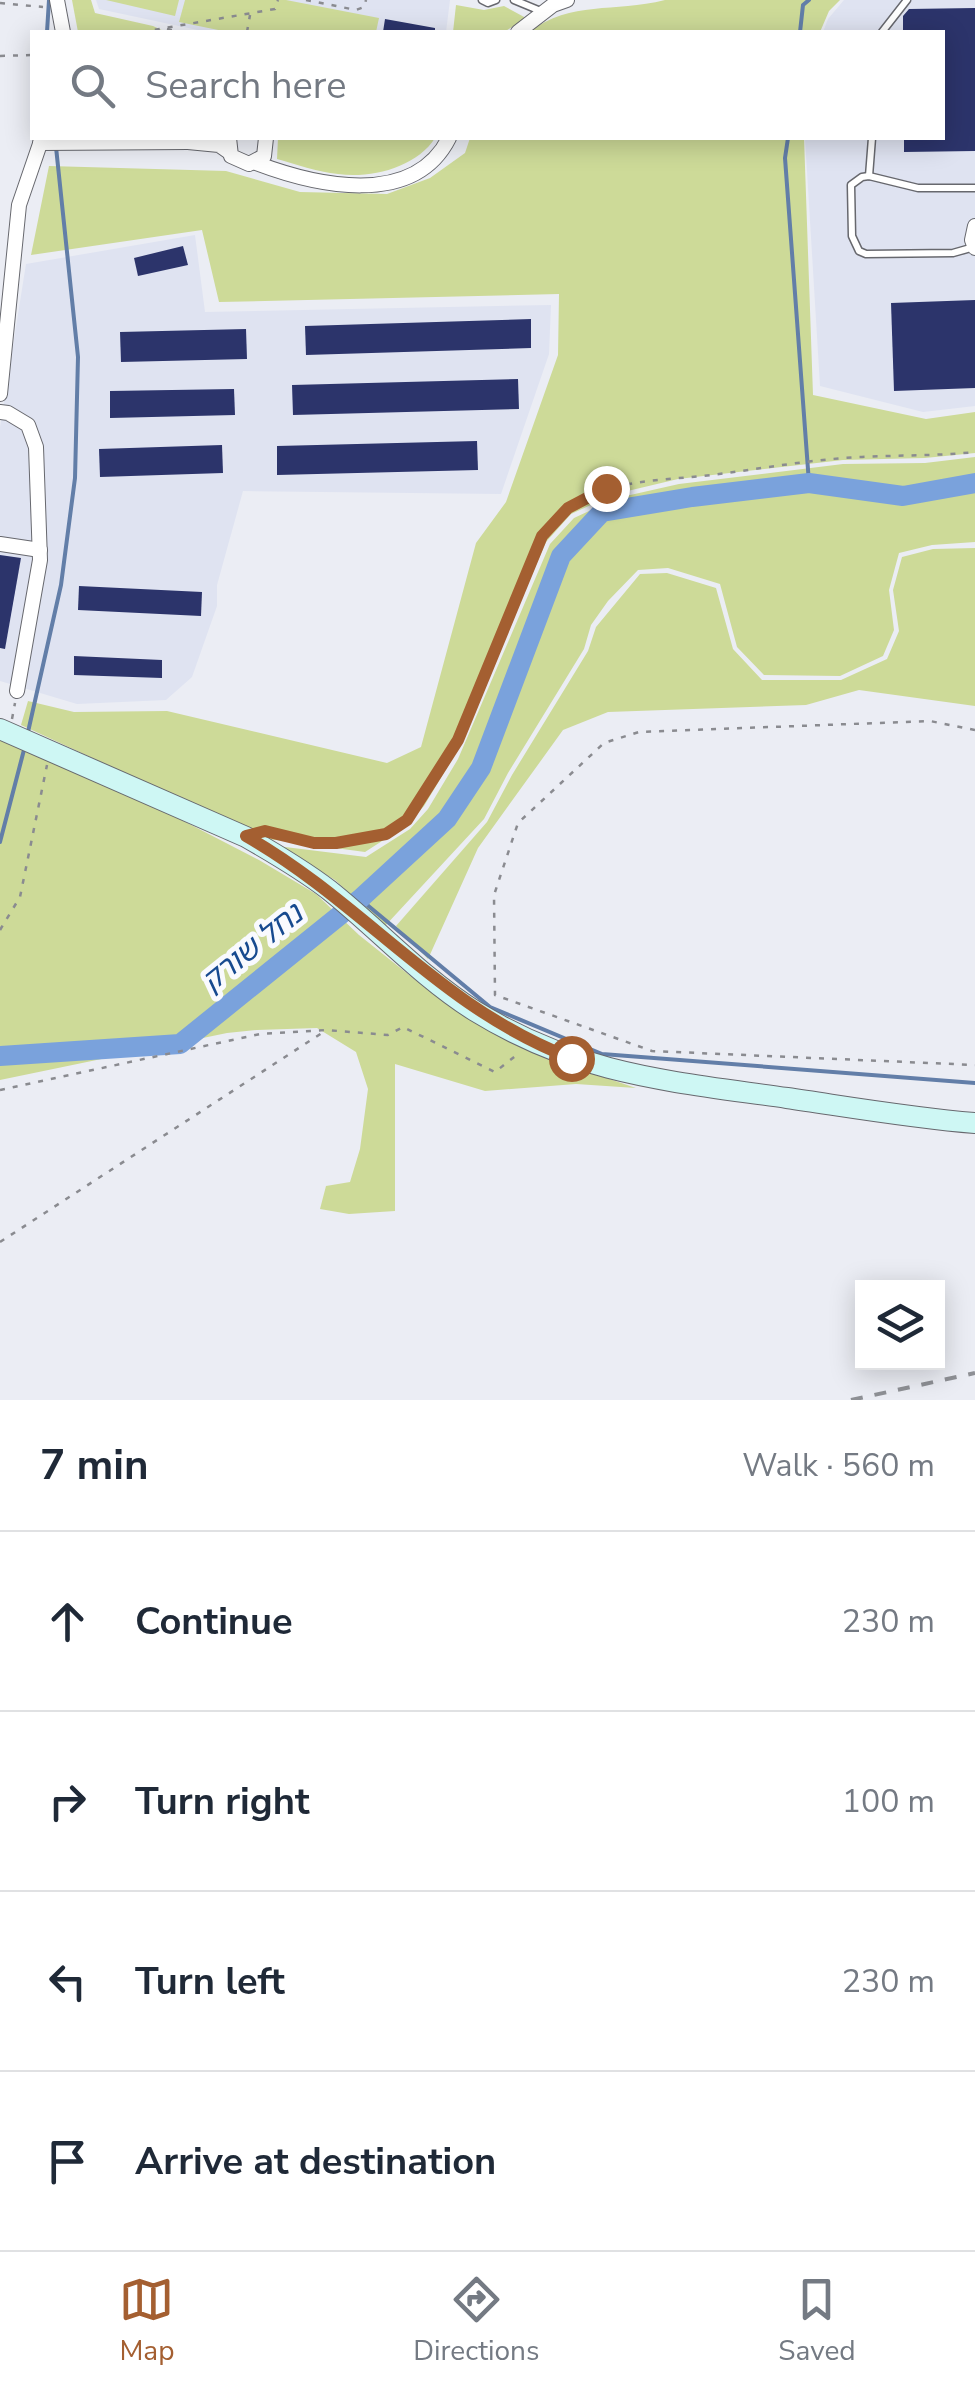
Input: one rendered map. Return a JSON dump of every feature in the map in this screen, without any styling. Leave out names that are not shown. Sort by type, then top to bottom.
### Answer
[{"type":"main road","points":[[5,731],[246,836],[328,889],[416,967],[472,1009],[532,1044],[598,1067],[652,1078],[975,1123]]},
{"type":"street","points":[[521,30],[566,0]]},
{"type":"street","points":[[58,5],[62,30]]},
{"type":"street","points":[[0,394],[19,205],[41,140],[194,140],[229,145],[242,164],[256,162],[324,184],[380,183],[418,170],[448,140]]},
{"type":"street","points":[[256,162],[267,149],[266,140]]},
{"type":"street","points":[[974,248],[975,226]]},
{"type":"street","points":[[0,412],[20,419],[34,434],[40,550],[17,692]]},
{"type":"street","points":[[0,544],[40,550]]},
{"type":"lane","points":[[482,0],[496,0]]},
{"type":"lane","points":[[514,0],[544,12]]},
{"type":"lane","points":[[884,30],[906,0]]},
{"type":"lane","points":[[870,176],[872,140]]},
{"type":"lane","points":[[974,248],[953,253],[866,254],[859,250],[852,236],[851,184],[862,176],[870,176],[918,188],[975,188]]},
{"type":"path","points":[[154,30],[275,9],[278,0]]},
{"type":"path","points":[[306,0],[356,10],[364,7],[366,0]]},
{"type":"path","points":[[0,3],[58,5]]},
{"type":"path","points":[[246,30],[250,13]]},
{"type":"path","points":[[166,28],[172,30]]},
{"type":"path","points":[[0,56],[30,56]]},
{"type":"path","points":[[246,836],[265,831],[314,843],[336,843],[386,834],[407,820],[458,740],[542,536],[560,515],[587,497],[641,480],[860,457],[975,452]]},
{"type":"path","points":[[5,731],[17,692]]},
{"type":"path","points":[[975,730],[930,720],[638,732],[604,743],[518,824],[494,895],[495,996],[652,1051],[975,1065]]},
{"type":"path","points":[[0,930],[20,896],[45,780],[48,748]]},
{"type":"path","points":[[0,1090],[260,1034],[326,1030],[388,1036],[403,1027],[495,1072],[532,1044]]},
{"type":"path","points":[[0,1242],[326,1030]]},
{"type":"shaded area","points":[[96,0],[450,0],[446,30],[198,30],[99,9]]},
{"type":"shaded area","points":[[844,0],[975,0],[975,406],[923,412],[820,386],[805,140],[945,140],[945,30],[824,30]]},
{"type":"shaded area","points":[[195,235],[205,312],[551,305],[549,354],[501,494],[243,491],[217,585],[217,606],[192,677],[166,700],[77,704],[0,681],[0,427],[26,264]]},
{"type":"green space","points":[[72,0],[91,0],[95,13],[162,30],[78,30]]},
{"type":"green space","points":[[106,0],[179,0],[175,16]]},
{"type":"green space","points":[[185,0],[286,0],[379,18],[376,30],[218,30],[179,22]]},
{"type":"green space","points":[[665,0],[840,0],[829,11],[821,30],[532,30],[577,11]]},
{"type":"green space","points":[[456,5],[484,10],[504,6],[526,18],[507,30],[453,30]]},
{"type":"green space","points":[[278,140],[433,140],[417,157],[392,169],[365,175],[322,172],[277,159]]},
{"type":"green space","points":[[469,140],[804,140],[813,395],[926,419],[975,412],[975,453],[843,460],[678,479],[615,494],[571,514],[546,542],[454,756],[424,806],[407,825],[365,852],[268,839],[21,725],[28,701],[74,712],[167,711],[387,763],[421,747],[476,543],[506,502],[558,355],[559,294],[219,302],[202,230],[31,255],[49,166],[226,171],[300,192],[387,194],[430,178],[465,153]]},
{"type":"green space","points":[[975,457],[975,542],[932,545],[899,553],[889,590],[894,630],[883,656],[840,676],[764,675],[737,647],[720,584],[668,568],[638,570],[591,625],[584,649],[484,819],[385,926],[335,880],[277,846],[366,857],[410,829],[428,809],[458,759],[550,544],[574,518],[617,498],[679,484],[843,464],[925,463]]},
{"type":"green space","points":[[975,548],[975,706],[859,690],[806,705],[608,712],[563,730],[478,848],[428,959],[396,926],[487,822],[588,651],[596,627],[640,574],[667,573],[716,588],[733,649],[762,680],[841,680],[887,659],[899,631],[893,590],[902,557],[933,549]]},
{"type":"green space","points":[[0,736],[170,814],[259,860],[316,894],[359,935],[428,990],[498,1033],[550,1059],[636,1088],[576,1084],[485,1091],[395,1064],[395,1211],[349,1214],[320,1209],[326,1186],[350,1182],[360,1149],[368,1089],[356,1052],[317,1028],[227,1033],[0,1080]]},
{"type":"building","points":[[975,8],[975,151],[904,152],[904,140],[945,140],[945,30],[903,30],[903,16],[909,9]]},
{"type":"building","points":[[385,19],[435,28],[435,30],[383,30]]},
{"type":"building","points":[[183,246],[188,265],[138,276],[134,258]]},
{"type":"building","points":[[975,300],[975,388],[894,391],[891,303]]},
{"type":"building","points":[[531,319],[531,348],[306,355],[305,326]]},
{"type":"building","points":[[246,329],[247,359],[121,362],[120,332]]},
{"type":"building","points":[[518,379],[519,409],[293,415],[292,385]]},
{"type":"building","points":[[234,389],[235,415],[110,418],[110,391]]},
{"type":"building","points":[[477,441],[478,470],[277,475],[277,446]]},
{"type":"building","points":[[222,445],[223,473],[100,477],[99,449]]},
{"type":"building","points":[[0,555],[21,558],[5,649],[0,648]]},
{"type":"building","points":[[79,586],[202,592],[201,616],[78,610]]},
{"type":"building","points":[[74,656],[162,660],[162,678],[74,675]]},
{"type":"waterway","points":[[47,30],[49,0]]},
{"type":"waterway","points":[[800,30],[803,5],[809,0]]},
{"type":"waterway","points":[[788,140],[785,158],[809,483]]},
{"type":"waterway","points":[[28,732],[61,585],[75,478],[78,357],[56,147]]},
{"type":"waterway","name":"נחל שורק","points":[[0,1056],[180,1044],[360,899],[447,819],[481,768],[561,556],[602,512],[809,483],[903,496],[975,483]]},
{"type":"waterway","points":[[0,842],[25,746]]},
{"type":"waterway","points":[[360,899],[490,1007],[602,1054],[975,1083]]},
{"type":"railway","points":[[851,1400],[975,1373]]},
{"type":"route","points":[[571,1058],[532,1044],[472,1009],[416,967],[328,889],[246,836],[265,831],[314,843],[336,843],[386,834],[407,820],[458,740],[542,536],[568,508],[606,488]]}]
